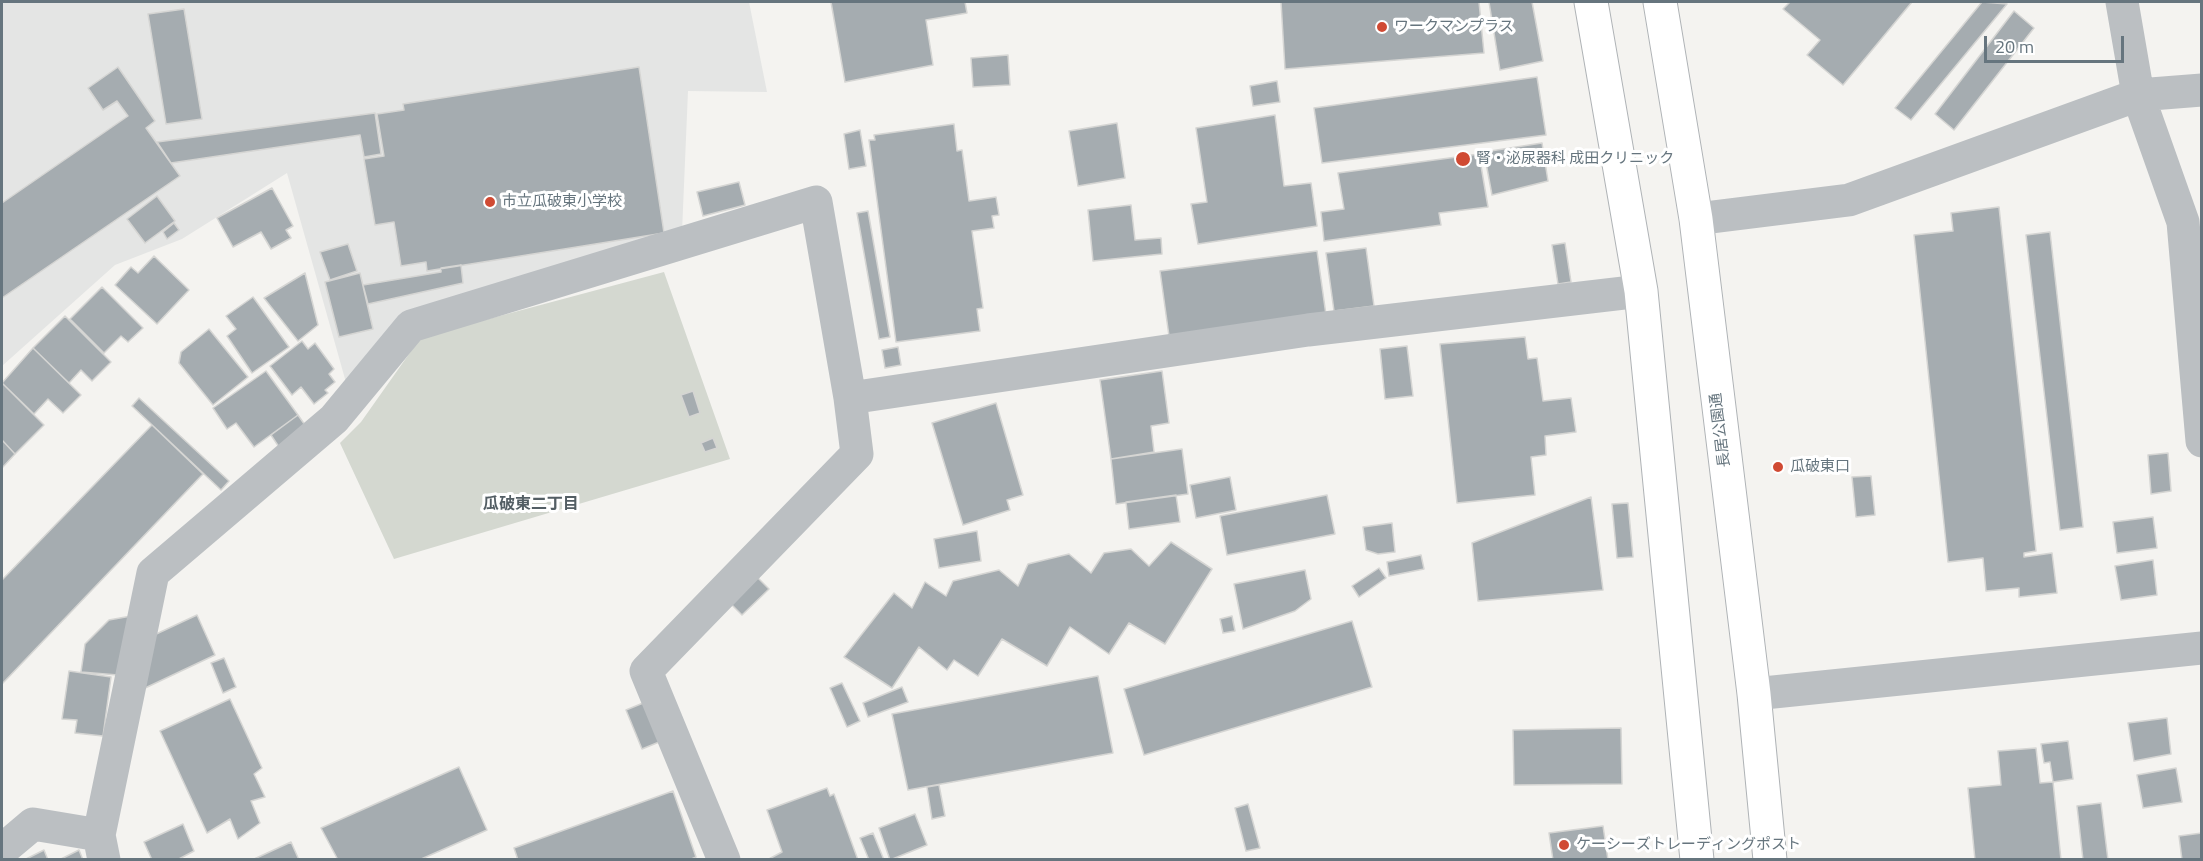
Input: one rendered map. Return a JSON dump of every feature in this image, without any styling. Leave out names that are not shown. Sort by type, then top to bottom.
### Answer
[{"type":"main road","points":[[1591,2],[1641,291],[1696,860]]},
{"type":"main road","name":"長居公園通","points":[[1660,2],[1696,219],[1754,694],[1770,860]]},
{"type":"street","points":[[2122,2],[2138,95],[2183,222],[2202,441]]},
{"type":"street","points":[[1696,219],[1849,200],[2138,95],[2202,90]]},
{"type":"street","points":[[2,850],[33,824],[101,847],[153,573],[334,419],[411,326],[816,202],[850,398],[857,454],[646,671],[724,860]]},
{"type":"street","points":[[850,398],[1308,330],[1641,291]]},
{"type":"street","points":[[1754,694],[2202,648]]},
{"type":"shaded area","name":"市立瓜破東小学校","points":[[2,2],[749,2],[767,92],[688,91],[682,232],[402,316],[347,386],[287,173],[182,239],[115,265],[2,366]]},
{"type":"shaded area","points":[[664,272],[730,459],[394,559],[340,443],[361,422],[421,337]]},
{"type":"building","points":[[831,2],[965,2],[967,13],[926,20],[933,65],[845,82]]},
{"type":"building","name":"ワークマンプラス","points":[[1281,2],[1479,2],[1484,53],[1285,69]]},
{"type":"building","points":[[1489,2],[1532,2],[1543,61],[1500,70]]},
{"type":"building","points":[[1790,2],[1912,2],[1843,85],[1807,55],[1820,40],[1783,9]]},
{"type":"building","points":[[1982,2],[2007,4],[1911,120],[1895,108]]},
{"type":"building","points":[[184,9],[202,119],[166,124],[148,14]]},
{"type":"building","points":[[2014,11],[2034,28],[1954,130],[1935,114]]},
{"type":"building","points":[[1008,55],[1010,85],[973,87],[971,58]]},
{"type":"building","points":[[118,67],[155,121],[146,128],[180,176],[2,298],[2,203],[128,116],[117,101],[103,110],[88,88]]},
{"type":"building","points":[[639,67],[664,233],[427,271],[426,262],[401,266],[394,222],[375,225],[364,159],[384,156],[377,114],[404,110],[403,104]]},
{"type":"building","points":[[1537,77],[1546,135],[1322,163],[1314,108]]},
{"type":"building","points":[[1277,81],[1280,102],[1253,106],[1250,86]]},
{"type":"building","points":[[375,113],[381,154],[364,157],[360,135],[171,163],[157,142]]},
{"type":"building","points":[[1275,115],[1284,186],[1311,183],[1317,226],[1198,244],[1191,204],[1207,202],[1196,128]]},
{"type":"building","points":[[1117,123],[1125,178],[1078,186],[1069,131]]},
{"type":"building","points":[[954,124],[957,151],[962,150],[969,201],[996,197],[999,215],[992,216],[994,228],[972,231],[983,308],[977,309],[980,331],[896,342],[869,140],[875,140],[874,135]]},
{"type":"building","points":[[860,130],[866,166],[849,169],[844,134]]},
{"type":"building","points":[[1542,143],[1548,181],[1492,195],[1484,152]]},
{"type":"building","points":[[1479,154],[1488,207],[1439,213],[1441,225],[1324,241],[1321,212],[1344,209],[1338,173]]},
{"type":"building","points":[[739,182],[745,205],[703,216],[697,192]]},
{"type":"building","points":[[272,188],[293,226],[286,230],[291,238],[271,249],[261,232],[233,247],[217,218]]},
{"type":"building","points":[[157,196],[175,221],[145,243],[127,219]]},
{"type":"building","points":[[1131,205],[1135,240],[1161,238],[1162,254],[1093,261],[1088,210]]},
{"type":"building","points":[[1999,207],[2036,551],[2024,553],[2024,557],[2052,553],[2057,593],[2019,597],[2019,588],[1986,591],[1983,558],[1948,562],[1914,235],[1953,231],[1951,213]]},
{"type":"building","points":[[868,211],[890,337],[879,339],[857,213]]},
{"type":"building","points":[[174,223],[179,230],[167,239],[163,232]]},
{"type":"building","points":[[2050,232],[2083,527],[2060,530],[2026,235]]},
{"type":"building","points":[[1565,243],[1571,282],[1558,284],[1552,245]]},
{"type":"building","points":[[348,244],[357,271],[330,280],[320,252]]},
{"type":"building","points":[[1366,248],[1374,306],[1334,311],[1326,253]]},
{"type":"building","points":[[1317,251],[1326,315],[1169,336],[1160,271]]},
{"type":"building","points":[[154,256],[189,290],[157,324],[115,285],[131,267],[138,273]]},
{"type":"building","points":[[461,265],[463,283],[368,304],[363,285],[441,272],[441,268]]},
{"type":"building","points":[[305,273],[318,325],[298,341],[264,298]]},
{"type":"building","points":[[360,273],[373,329],[339,337],[325,282]]},
{"type":"building","points":[[102,287],[143,328],[128,342],[121,336],[104,353],[70,319]]},
{"type":"building","points":[[253,297],[289,347],[252,373],[227,336],[236,329],[226,316]]},
{"type":"building","points":[[65,316],[111,362],[92,381],[81,370],[69,383],[33,348]]},
{"type":"building","points":[[209,329],[248,377],[213,405],[179,363],[181,352]]},
{"type":"building","points":[[1525,337],[1528,359],[1537,358],[1543,401],[1571,398],[1576,432],[1545,436],[1546,455],[1531,457],[1535,495],[1457,503],[1440,344]]},
{"type":"building","points":[[302,341],[308,349],[315,343],[334,369],[329,374],[335,382],[325,390],[328,393],[314,404],[301,387],[292,395],[270,366]]},
{"type":"building","points":[[1407,346],[1413,396],[1385,399],[1380,349]]},
{"type":"building","points":[[898,347],[901,365],[885,368],[882,350]]},
{"type":"building","points":[[33,348],[81,395],[63,413],[48,399],[34,414],[2,383]]},
{"type":"building","points":[[266,371],[298,415],[254,447],[236,423],[227,429],[213,408]]},
{"type":"building","points":[[1162,371],[1169,423],[1151,426],[1154,452],[1111,459],[1100,380]]},
{"type":"building","points":[[2,383],[44,425],[15,454],[2,440]]},
{"type":"building","points":[[693,391],[700,413],[689,417],[681,395]]},
{"type":"building","points":[[139,398],[229,481],[221,490],[132,406]]},
{"type":"building","points":[[996,403],[1023,495],[1007,500],[1010,510],[963,525],[932,423]]},
{"type":"building","points":[[298,415],[307,428],[279,447],[271,435]]},
{"type":"building","points":[[152,425],[203,474],[2,684],[2,580]]},
{"type":"building","points":[[713,438],[717,448],[705,452],[701,443]]},
{"type":"building","points":[[2,440],[15,454],[2,468]]},
{"type":"building","points":[[1182,449],[1188,494],[1116,504],[1111,459]]},
{"type":"building","points":[[2168,453],[2171,491],[2151,494],[2148,455]]},
{"type":"building","points":[[1871,476],[1875,515],[1856,517],[1852,477]]},
{"type":"building","points":[[1230,477],[1236,510],[1196,518],[1190,485]]},
{"type":"building","points":[[1176,495],[1180,522],[1129,529],[1126,502]]},
{"type":"building","points":[[1327,495],[1335,534],[1227,555],[1220,516]]},
{"type":"building","points":[[1591,497],[1603,590],[1478,601],[1472,543]]},
{"type":"building","points":[[1628,503],[1633,557],[1617,558],[1612,504]]},
{"type":"building","points":[[2153,517],[2157,548],[2117,553],[2113,522]]},
{"type":"building","points":[[1392,523],[1395,552],[1378,554],[1366,550],[1363,527]]},
{"type":"building","points":[[977,531],[981,561],[939,568],[934,539]]},
{"type":"building","points":[[1171,542],[1212,569],[1165,644],[1129,623],[1109,654],[1070,627],[1047,666],[1002,639],[978,676],[954,660],[947,670],[919,647],[892,688],[844,657],[894,593],[912,608],[925,582],[946,596],[953,581],[999,570],[1018,586],[1028,564],[1069,554],[1091,573],[1104,553],[1131,549],[1149,566]]},
{"type":"building","points":[[1421,555],[1424,569],[1389,576],[1387,562]]},
{"type":"building","points":[[2153,560],[2157,595],[2121,600],[2115,566]]},
{"type":"building","points":[[1379,568],[1386,578],[1359,597],[1352,586]]},
{"type":"building","points":[[1305,570],[1311,599],[1295,611],[1243,629],[1234,584]]},
{"type":"building","points":[[752,572],[769,589],[742,615],[725,598]]},
{"type":"building","points":[[197,615],[215,655],[143,689],[152,636]]},
{"type":"building","points":[[131,616],[118,675],[81,672],[85,644],[109,620]]},
{"type":"building","points":[[1232,616],[1235,631],[1223,633],[1220,619]]},
{"type":"building","points":[[1352,621],[1372,687],[1144,755],[1124,689]]},
{"type":"building","points":[[224,658],[236,687],[223,693],[211,663]]},
{"type":"building","points":[[69,671],[111,677],[103,736],[75,733],[77,720],[62,719]]},
{"type":"building","points":[[1098,676],[1113,753],[908,790],[892,714]]},
{"type":"building","points":[[842,683],[860,721],[847,727],[830,688]]},
{"type":"building","points":[[902,687],[908,702],[868,717],[863,703]]},
{"type":"building","points":[[230,699],[262,768],[254,774],[265,797],[251,801],[260,823],[238,839],[230,819],[207,833],[160,731]]},
{"type":"building","points":[[648,701],[664,740],[642,749],[626,710]]},
{"type":"building","points":[[2167,718],[2171,754],[2134,761],[2128,723]]},
{"type":"building","points":[[1621,728],[1622,784],[1514,785],[1513,730]]},
{"type":"building","points":[[2068,741],[2073,779],[2053,782],[2050,762],[2044,763],[2041,744]]},
{"type":"building","points":[[2036,748],[2040,783],[2053,782],[2061,860],[1975,860],[1968,788],[2001,785],[1998,751]]},
{"type":"building","points":[[459,767],[487,830],[419,860],[338,860],[321,828]]},
{"type":"building","points":[[2176,768],[2182,802],[2143,808],[2137,775]]},
{"type":"building","points":[[939,785],[945,816],[932,819],[927,787]]},
{"type":"building","points":[[827,788],[830,796],[834,794],[858,860],[767,860],[782,852],[767,810]]},
{"type":"building","points":[[673,791],[696,857],[689,860],[518,860],[514,848]]},
{"type":"building","points":[[2101,803],[2108,860],[2083,860],[2077,806]]},
{"type":"building","points":[[1248,804],[1260,848],[1246,851],[1235,808]]},
{"type":"building","points":[[915,814],[927,845],[890,860],[879,828]]},
{"type":"building","points":[[183,824],[194,851],[177,860],[152,860],[144,842]]},
{"type":"building","points":[[1603,826],[1608,860],[1553,860],[1549,833]]},
{"type":"building","points":[[873,833],[884,860],[869,860],[860,838]]},
{"type":"building","points":[[2202,833],[2202,860],[2182,860],[2179,836]]},
{"type":"building","points":[[291,842],[299,860],[252,860]]},
{"type":"building","points":[[44,850],[48,860],[24,860]]},
{"type":"building","points":[[79,850],[83,860],[59,860]]},
{"type":"place","name":"ワークマンプラス","points":[[1382,27]]},
{"type":"place","name":"腎・泌尿器科 成田クリニック","points":[[1463,159]]},
{"type":"place","name":"市立瓜破東小学校","points":[[490,202]]},
{"type":"place","name":"瓜破東口","points":[[1778,467]]},
{"type":"place","name":"ケーシーズトレーディングポスト","points":[[1564,845]]},
{"type":"district","name":"瓜破東二丁目","points":[[531,505]]}]
